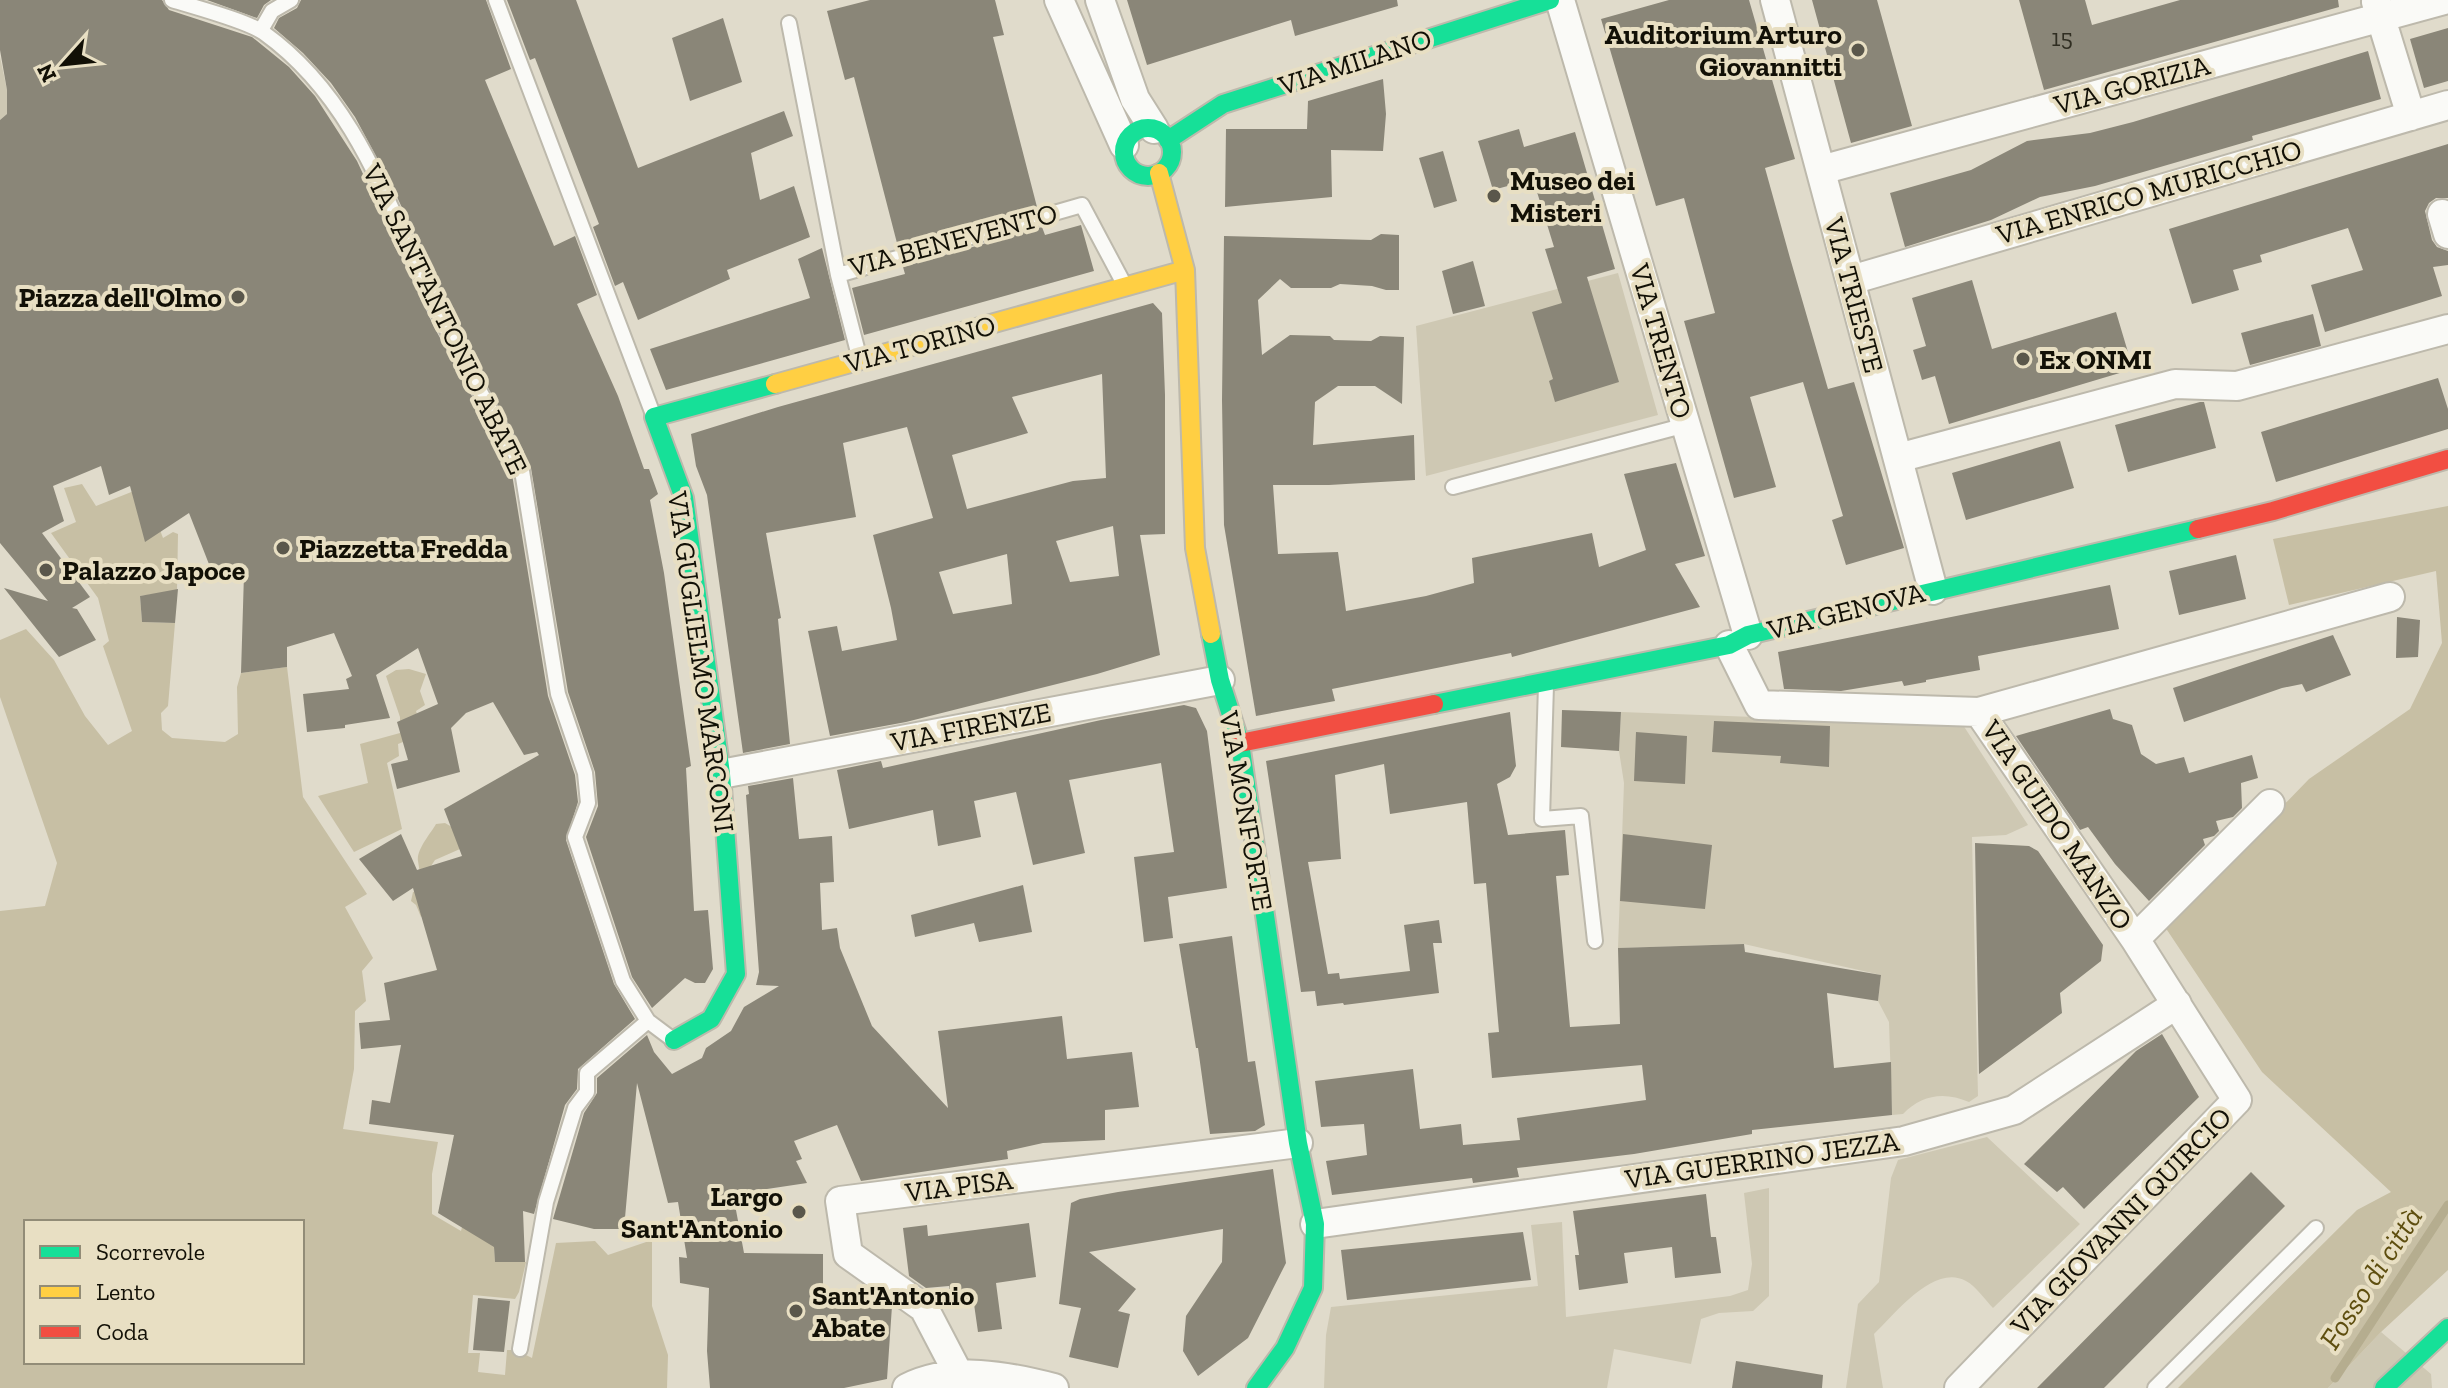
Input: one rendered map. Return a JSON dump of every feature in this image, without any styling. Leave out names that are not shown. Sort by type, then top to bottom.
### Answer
[{"type":"street","points":[[1059,0],[1124,145],[1126,164],[1132,171],[1150,176],[1159,173],[1171,159],[1161,134],[1135,99],[1100,0]]},
{"type":"street","name":"VIA MILANO","points":[[1161,134],[1223,104],[1550,0]]},
{"type":"street","name":"VIA TRENTO","points":[[1560,0],[1686,425],[1739,640]]},
{"type":"street","name":"VIA TRIESTE","points":[[1775,0],[1933,590]]},
{"type":"street","name":"VIA GORIZIA","points":[[1821,170],[2378,9],[2444,0]]},
{"type":"street","points":[[2378,9],[2411,116]]},
{"type":"street","name":"VIA ENRICO MURICCHIO","points":[[1851,280],[2448,105]]},
{"type":"street","points":[[1124,145],[1136,131],[1161,134]]},
{"type":"street","name":"VIA MONFORTE","points":[[1159,173],[1185,270],[1195,548],[1220,680],[1240,743],[1298,1143],[1315,1224],[1313,1288],[1285,1348],[1256,1388]]},
{"type":"street","name":"VIA TORINO","points":[[654,417],[1185,270]]},
{"type":"street","points":[[1898,458],[2175,384],[2237,386],[2448,329]]},
{"type":"street","name":"VIA GUGLIELMO MARCONI","points":[[654,417],[684,498],[721,774],[736,974],[711,1019],[674,1040]]},
{"type":"street","name":"VIA GENOVA","points":[[1240,743],[1739,640],[1933,590],[2273,511],[2448,459]]},
{"type":"street","name":"VIA GUIDO MANZO","points":[[1739,640],[1759,705],[1979,712],[2390,597]]},
{"type":"street","name":"VIA FIRENZE","points":[[721,774],[1220,680]]},
{"type":"street","name":"VIA GUIDO MANZO","points":[[1979,712],[2135,939],[2270,804]]},
{"type":"street","points":[[2135,939],[2177,1004]]},
{"type":"street","name":"VIA GUERRINO JEZZA","points":[[1315,1224],[1904,1141],[2014,1110],[2177,1004]]},
{"type":"street","name":"VIA GIOVANNI QUIRCIO","points":[[1959,1388],[2237,1100],[2177,1004]]},
{"type":"street","name":"VIA PISA","points":[[959,1375],[924,1308],[848,1254],[840,1201],[1298,1143]]},
{"type":"street","points":[[2384,1388],[2448,1328]]},
{"type":"street","points":[[2411,1364],[2448,1340]]},
{"type":"street","points":[[907,1388],[919,1382],[959,1375],[1004,1375],[1054,1388]]},
{"type":"lane","name":"VIA SANT'ANTONIO ABATE","points":[[172,0],[261,30],[312,76],[342,113],[378,175],[435,306],[522,471],[558,694],[585,773],[588,803],[575,837],[623,981],[648,1021],[674,1040]]},
{"type":"lane","points":[[261,30],[272,11],[291,0]]},
{"type":"lane","name":"VIA GUGLIELMO MARCONI","points":[[496,0],[654,417]]},
{"type":"lane","name":"VIA BENEVENTO","points":[[789,23],[838,275],[1082,205],[1126,288]]},
{"type":"lane","points":[[838,275],[860,361]]},
{"type":"lane","points":[[1453,487],[1686,425]]},
{"type":"lane","points":[[1546,680],[1542,819],[1581,816],[1595,941]]},
{"type":"lane","points":[[520,1349],[546,1202],[575,1108],[587,1092],[587,1073],[648,1021]]},
{"type":"lane","points":[[2155,1388],[2316,1228]]},
{"type":"shaded area","points":[[0,57],[7,90],[7,114],[0,120]]},
{"type":"shaded area","points":[[1618,273],[1658,415],[1426,476],[1416,326]]},
{"type":"shaded area","points":[[82,484],[96,506],[144,487],[163,538],[173,532],[178,534],[177,591],[140,596],[142,622],[175,623],[168,706],[161,713],[162,730],[172,738],[225,742],[238,734],[237,687],[241,673],[287,667],[303,797],[367,894],[345,907],[373,958],[362,971],[366,1001],[355,1011],[354,1069],[343,1129],[438,1142],[432,1174],[432,1214],[461,1231],[468,1204],[492,1204],[495,1262],[526,1262],[515,1299],[473,1295],[468,1353],[480,1353],[478,1372],[505,1375],[507,1350],[516,1350],[532,1358],[556,1243],[595,1241],[608,1255],[652,1240],[652,1306],[668,1355],[667,1388],[0,1388],[0,911],[45,906],[57,863],[0,697],[0,640],[26,629],[54,660],[85,716],[108,745],[132,731],[103,646],[109,641],[98,598],[51,533],[76,522],[64,488]]},
{"type":"shaded area","points":[[2448,506],[2448,1270],[2381,1332],[2328,1388],[2178,1388],[2357,1210],[2391,1192],[2262,1072],[2165,927],[2309,779],[2410,709],[2442,643],[2436,571],[2289,605],[2273,539]]},
{"type":"shaded area","points":[[409,669],[426,674],[420,691],[425,705],[416,711],[423,734],[398,744],[399,756],[387,763],[402,829],[354,852],[318,796],[368,783],[360,744],[400,733],[400,717],[386,676],[396,670]]},
{"type":"shaded area","points":[[1621,712],[1963,725],[2028,825],[2006,835],[1972,837],[1978,1096],[1969,1102],[1951,1097],[1933,1097],[1917,1103],[1903,1114],[1892,1115],[1889,1022],[1878,1001],[1881,975],[1744,944],[1618,948],[1624,783],[1619,751]]},
{"type":"shaded area","points":[[445,823],[452,827],[460,849],[435,860],[431,866],[445,894],[421,917],[411,901],[413,892],[423,889],[418,857],[436,824]]},
{"type":"shaded area","points":[[1987,1137],[2080,1224],[1993,1308],[1970,1283],[1954,1277],[1941,1279],[1916,1293],[1874,1334],[1883,1388],[1846,1388],[1858,1304],[1879,1282],[1891,1178],[1898,1160]]},
{"type":"shaded area","points":[[1769,1188],[1769,1296],[1753,1311],[1719,1313],[1701,1319],[1691,1364],[1614,1349],[1607,1388],[1324,1388],[1326,1335],[1331,1307],[1538,1286],[1531,1225],[1562,1222],[1566,1317],[1730,1296],[1748,1290],[1752,1264],[1744,1193]]},
{"type":"shaded area","points":[[2381,1332],[2431,1374],[2432,1388],[2328,1388]]},
{"type":"building","points":[[0,0],[162,0],[169,10],[252,37],[289,67],[315,96],[357,161],[434,327],[506,458],[512,474],[548,696],[575,775],[578,802],[566,840],[614,984],[635,1019],[578,1069],[577,1089],[565,1105],[534,1214],[523,1211],[525,1262],[495,1262],[494,1247],[438,1213],[454,1135],[369,1124],[372,1100],[390,1103],[401,1045],[361,1049],[359,1023],[390,1020],[384,983],[437,970],[413,888],[393,901],[359,859],[401,834],[417,870],[462,856],[444,809],[539,755],[537,752],[524,755],[493,702],[466,713],[451,728],[460,772],[397,789],[391,764],[408,760],[397,722],[438,704],[418,648],[376,675],[390,718],[307,732],[303,694],[349,689],[346,679],[352,676],[334,633],[287,647],[287,667],[241,673],[244,574],[214,577],[189,513],[145,542],[130,486],[109,495],[101,466],[53,486],[64,521],[42,533],[90,597],[72,608],[77,609],[96,640],[59,657],[4,588],[48,601],[0,543],[0,120],[7,114],[7,90],[0,50]]},
{"type":"building","points":[[207,0],[271,0],[264,5],[257,18]]},
{"type":"building","points":[[301,0],[486,0],[511,69],[485,80],[554,246],[575,236],[597,295],[577,304],[618,396],[644,469],[649,469],[658,494],[650,500],[664,573],[691,766],[686,768],[694,911],[708,910],[713,969],[705,983],[695,983],[685,978],[652,1008],[632,977],[586,837],[598,806],[595,772],[568,692],[531,468],[461,337],[393,188],[355,117],[331,83],[274,28],[279,18],[297,8]]},
{"type":"building","points":[[507,0],[576,0],[638,168],[784,111],[793,136],[751,153],[760,200],[794,186],[810,237],[727,270],[730,279],[638,320],[623,282],[615,286],[593,227],[599,224],[535,58],[530,60]]},
{"type":"building","points":[[870,0],[995,0],[1004,35],[993,37],[1037,207],[898,247],[854,77],[845,80],[827,11]]},
{"type":"building","points":[[1127,0],[1397,0],[1398,6],[1295,36],[1291,20],[1147,65]]},
{"type":"building","points":[[1669,0],[1749,0],[1795,159],[1765,168],[1790,258],[1828,389],[1854,382],[1904,548],[1846,565],[1832,520],[1843,516],[1803,382],[1750,397],[1776,487],[1734,498],[1684,321],[1715,313],[1684,198],[1656,206],[1601,19]]},
{"type":"building","name":"Auditorium Arturo Giovannitti","points":[[1812,0],[1877,0],[1912,126],[1851,143]]},
{"type":"building","points":[[2019,0],[2085,0],[2092,25],[2180,0],[2338,0],[2339,7],[2044,90]]},
{"type":"building","points":[[723,18],[742,82],[690,101],[672,38]]},
{"type":"building","points":[[2448,28],[2448,81],[2424,88],[2410,39]]},
{"type":"building","points":[[2368,51],[2381,99],[2095,186],[2040,197],[1991,220],[1905,247],[1890,193],[1971,170],[2027,141],[2090,133],[2133,122]]},
{"type":"building","points":[[1383,79],[1386,114],[1383,151],[1331,150],[1332,197],[1225,207],[1226,129],[1307,129],[1308,101]]},
{"type":"building","points":[[1519,129],[1524,147],[1575,132],[1615,269],[1587,277],[1619,382],[1555,402],[1549,381],[1553,379],[1532,312],[1562,303],[1545,249],[1554,247],[1533,179],[1493,190],[1478,141]]},
{"type":"building","points":[[2448,144],[2448,198],[2436,198],[2425,211],[2432,240],[2437,247],[2448,251],[2448,265],[2433,267],[2442,296],[2325,332],[2311,285],[2363,270],[2348,228],[2260,255],[2262,262],[2233,270],[2239,290],[2192,304],[2169,229]]},
{"type":"building","points":[[1443,151],[1457,201],[1434,208],[1419,158]]},
{"type":"building","points":[[1081,225],[1094,271],[864,335],[852,288],[905,274],[903,267],[1042,227],[1045,235]]},
{"type":"building","points":[[1381,234],[1399,235],[1399,290],[1340,284],[1331,288],[1291,288],[1280,279],[1258,300],[1262,355],[1290,335],[1371,341],[1380,336],[1404,337],[1402,404],[1375,386],[1338,386],[1315,402],[1313,445],[1414,435],[1415,480],[1273,485],[1278,554],[1338,552],[1346,611],[1426,596],[1474,583],[1472,558],[1592,533],[1599,567],[1646,550],[1624,474],[1676,463],[1705,556],[1675,564],[1700,607],[1512,657],[1511,653],[1332,689],[1335,701],[1256,716],[1224,525],[1224,236],[1371,240]]},
{"type":"building","points":[[822,248],[845,340],[666,390],[650,349],[810,298],[798,259]]},
{"type":"building","points":[[1473,261],[1485,306],[1453,314],[1442,271]]},
{"type":"building","name":"Ex ONMI","points":[[1972,280],[1992,349],[2116,312],[2133,369],[1949,424],[1935,376],[1922,380],[1913,350],[1926,346],[1912,298]]},
{"type":"building","points":[[1153,303],[1162,313],[1165,534],[1140,535],[1160,655],[906,722],[830,736],[808,631],[837,626],[842,651],[897,640],[873,535],[933,518],[907,427],[843,443],[856,517],[766,533],[781,618],[778,619],[790,744],[743,753],[707,495],[696,466],[691,434]],"holes":[[[1102,374],[1106,478],[1073,481],[967,509],[952,455],[1028,433],[1012,397]],[[1113,526],[1119,576],[1070,582],[1056,541]],[[1007,554],[1012,604],[953,614],[939,572]]]},
{"type":"building","points":[[2313,314],[2321,346],[2250,365],[2241,333]]},
{"type":"building","points":[[2438,378],[2448,409],[2448,429],[2276,482],[2261,432]]},
{"type":"building","points":[[2204,402],[2216,448],[2128,472],[2115,425]]},
{"type":"building","points":[[2060,441],[2074,488],[1966,520],[1952,473]]},
{"type":"building","points":[[2236,555],[2246,599],[2179,615],[2169,571]]},
{"type":"building","points":[[2110,585],[2119,629],[1978,656],[1980,670],[1904,686],[1902,681],[1841,691],[1784,689],[1778,652]]},
{"type":"building","points":[[178,589],[175,623],[142,622],[140,596]]},
{"type":"building","points":[[2397,617],[2420,620],[2418,657],[2396,658]]},
{"type":"building","points":[[2333,635],[2351,675],[2306,692],[2302,684],[2282,688],[2184,722],[2173,688]]},
{"type":"building","points":[[1184,705],[1196,708],[1207,731],[1227,888],[1168,897],[1173,938],[1144,942],[1134,857],[1174,852],[1161,763],[1069,780],[1085,853],[1033,865],[1016,792],[974,801],[981,837],[938,846],[933,810],[849,829],[837,770],[881,761],[883,768]]},
{"type":"building","points":[[2110,709],[2113,719],[2132,725],[2141,754],[2156,764],[2184,757],[2189,773],[2252,755],[2258,778],[2241,783],[2242,808],[2233,817],[2216,821],[2219,831],[2203,839],[2205,845],[2149,901],[2115,864],[2088,827],[2080,830],[2016,736]]},
{"type":"building","points":[[1562,710],[1621,712],[1619,751],[1561,747]]},
{"type":"building","points":[[1510,712],[1516,766],[1510,777],[1497,784],[1508,835],[1565,830],[1569,875],[1556,876],[1570,1027],[1620,1024],[1618,948],[1744,944],[1745,952],[1881,975],[1878,1001],[1827,993],[1834,1068],[1891,1062],[1892,1115],[1752,1130],[1752,1134],[1634,1154],[1517,1168],[1519,1177],[1473,1183],[1472,1178],[1332,1195],[1326,1161],[1367,1155],[1364,1124],[1321,1127],[1315,1081],[1413,1069],[1420,1129],[1461,1124],[1463,1145],[1520,1140],[1517,1118],[1646,1100],[1642,1065],[1492,1078],[1488,1033],[1499,1032],[1486,883],[1474,884],[1467,802],[1390,814],[1384,764],[1335,775],[1341,859],[1308,862],[1328,974],[1339,973],[1340,979],[1410,971],[1404,925],[1439,920],[1442,943],[1433,943],[1439,993],[1317,1006],[1315,991],[1301,992],[1266,761]]},
{"type":"building","points":[[1714,721],[1830,726],[1829,767],[1780,763],[1781,756],[1712,752]]},
{"type":"building","points":[[1636,732],[1687,736],[1685,784],[1634,781]]},
{"type":"building","points":[[793,778],[799,839],[832,836],[834,882],[820,883],[822,930],[837,928],[840,948],[872,1026],[948,1108],[938,1031],[1062,1016],[1067,1059],[1132,1052],[1139,1107],[1105,1110],[1105,1140],[1043,1143],[1007,1151],[1008,1159],[861,1181],[837,1125],[794,1141],[802,1159],[796,1161],[807,1183],[733,1194],[744,1253],[823,1254],[823,1298],[869,1292],[892,1306],[887,1379],[844,1388],[710,1388],[707,1351],[709,1288],[680,1283],[679,1257],[687,1258],[678,1202],[668,1203],[637,1083],[624,1229],[594,1229],[553,1219],[584,1113],[597,1093],[597,1078],[647,1035],[654,1052],[672,1074],[702,1058],[706,1048],[731,1031],[744,1007],[779,986],[756,985],[759,972],[746,795],[749,794],[748,786]]},
{"type":"building","points":[[1623,834],[1712,845],[1705,909],[1620,901]]},
{"type":"building","points":[[1975,843],[2029,846],[2038,851],[2103,945],[2101,961],[2060,993],[2062,1013],[1979,1074]]},
{"type":"building","points":[[1023,885],[1032,932],[979,942],[974,923],[915,937],[911,915]]},
{"type":"building","points":[[1232,936],[1248,1062],[1255,1061],[1265,1125],[1255,1131],[1210,1134],[1179,944]]},
{"type":"building","points":[[2162,1034],[2199,1097],[2084,1209],[2063,1187],[2057,1192],[2024,1164],[2136,1051]]},
{"type":"building","points":[[1273,1169],[1286,1263],[1248,1338],[1198,1376],[1183,1351],[1186,1316],[1222,1262],[1223,1229],[1089,1252],[1136,1289],[1118,1311],[1130,1314],[1118,1368],[1069,1357],[1081,1308],[1059,1304],[1071,1203],[1118,1192]]},
{"type":"building","points":[[2251,1172],[2285,1206],[2104,1388],[2037,1388]]},
{"type":"building","points":[[1706,1194],[1711,1237],[1716,1237],[1721,1273],[1675,1278],[1672,1247],[1624,1253],[1628,1283],[1579,1290],[1575,1255],[1579,1255],[1573,1211]]},
{"type":"building","points":[[1029,1223],[1036,1277],[996,1283],[1002,1329],[978,1332],[974,1304],[951,1307],[949,1286],[926,1288],[909,1276],[903,1228],[927,1225],[928,1236]]},
{"type":"building","points":[[1523,1232],[1531,1280],[1347,1300],[1341,1250]]},
{"type":"building","points":[[478,1298],[510,1301],[504,1352],[473,1350]]},
{"type":"building","points":[[1736,1361],[1823,1375],[1822,1388],[1732,1388]]},
{"type":"waterway","name":"Fosso di città","points":[[2335,1378],[2448,1205]]},
{"type":"traffic: fast","points":[[1168,140],[1223,104],[1550,0]]},
{"type":"traffic: fast","points":[[1148,128],[1165,135],[1172,152],[1165,169],[1148,176],[1131,169],[1124,152],[1131,135],[1148,128]]},
{"type":"traffic: fast","points":[[674,1040],[711,1019],[736,974],[721,774],[684,498],[654,417],[775,384]]},
{"type":"traffic: fast","points":[[1434,704],[1729,645],[1748,635],[2198,529]]},
{"type":"traffic: fast","points":[[1211,634],[1220,680],[1240,743],[1298,1143],[1315,1224],[1313,1288],[1285,1348],[1256,1388]]},
{"type":"traffic: fast","points":[[2384,1388],[2448,1328]]},
{"type":"traffic: slow","points":[[1159,173],[1185,270],[1195,548],[1211,634]]},
{"type":"traffic: slow","points":[[775,384],[1185,270]]},
{"type":"traffic: jam","points":[[2198,529],[2273,511],[2448,459]]},
{"type":"traffic: jam","points":[[1240,743],[1434,704]]},
{"type":"place","name":"Auditorium Arturo Giovannitti","points":[[1858,50]]},
{"type":"place","name":"Museo dei Misteri","points":[[1494,196]]},
{"type":"place","name":"Piazza dell'Olmo","points":[[238,297]]},
{"type":"place","name":"Ex ONMI","points":[[2023,359]]},
{"type":"place","name":"Piazzetta Fredda","points":[[283,548]]},
{"type":"place","name":"Palazzo Japoce","points":[[46,570]]},
{"type":"place","name":"Largo Sant'Antonio","points":[[799,1212]]},
{"type":"place","name":"Sant'Antonio Abate","points":[[796,1311]]}]
